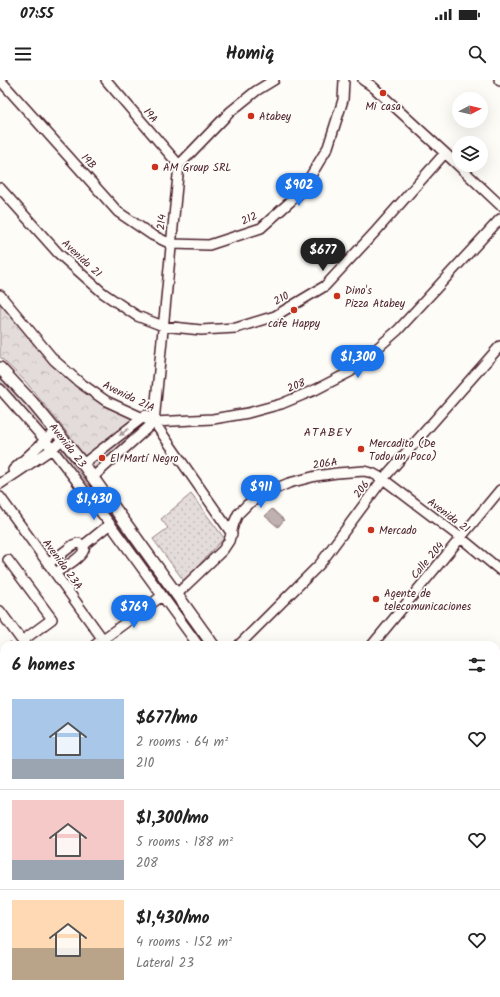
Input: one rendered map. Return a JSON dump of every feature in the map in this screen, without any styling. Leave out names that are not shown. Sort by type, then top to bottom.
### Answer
[{"type":"main road","name":"Avenida 23","points":[[0,368],[32,402],[63,439],[210,641]]},
{"type":"street","name":"19B","points":[[0,80],[118,212],[152,235],[171,244]]},
{"type":"street","name":"19A","points":[[106,80],[178,165]]},
{"type":"street","points":[[178,165],[230,112],[256,90],[274,80]]},
{"type":"street","name":"212","points":[[171,244],[209,244],[261,228],[301,192],[328,147],[343,100],[344,80]]},
{"type":"street","points":[[363,80],[372,86],[500,205]]},
{"type":"street","name":"210","points":[[163,326],[201,330],[236,328],[275,316],[325,286],[445,153]]},
{"type":"street","name":"214","points":[[154,422],[178,165]]},
{"type":"street","name":"Avenida 21","points":[[0,188],[58,253],[103,293],[136,316],[163,326]]},
{"type":"street","name":"208","points":[[154,422],[213,419],[248,413],[281,404],[317,389],[350,372],[398,330],[500,219]]},
{"type":"street","name":"Avenida 21A","points":[[0,295],[54,360],[74,378],[106,401],[154,422],[232,534]]},
{"type":"street","name":"206","points":[[243,641],[320,564],[383,479],[500,346]]},
{"type":"street","points":[[1,392],[45,440],[110,524],[195,641]]},
{"type":"street","points":[[82,464],[156,408]]},
{"type":"street","points":[[92,478],[154,422]]},
{"type":"street","points":[[0,483],[56,430]]},
{"type":"street","points":[[0,483],[52,449],[63,439]]},
{"type":"street","name":"206A","points":[[176,594],[223,550],[230,541],[234,523],[238,514],[248,504],[270,491],[289,483],[316,476],[364,471],[372,473],[383,479]]},
{"type":"street","name":"Avenida 21","points":[[383,479],[500,570]]},
{"type":"street","name":"Calle 204","points":[[375,641],[500,490]]},
{"type":"street","name":"Avenida 23A","points":[[0,497],[104,641]]},
{"type":"street","points":[[84,545],[110,524]]},
{"type":"street","points":[[48,564],[73,545],[78,543],[84,545]]},
{"type":"street","points":[[55,573],[80,556],[84,551],[84,545]]},
{"type":"street","points":[[8,560],[52,618],[26,641]]},
{"type":"street","points":[[106,641],[162,596]]},
{"type":"street","points":[[0,611],[22,641]]},
{"type":"green space","points":[[0,299],[78,385],[133,418],[85,457],[25,381],[0,357]]},
{"type":"green space","points":[[0,374],[49,428],[44,432],[0,382]]},
{"type":"green space","points":[[144,421],[149,424],[95,472],[89,463]]},
{"type":"green space","points":[[63,450],[204,641],[199,641],[59,452]]},
{"type":"green space","points":[[191,494],[224,538],[184,581],[153,539],[168,528],[161,519]]},
{"type":"water","points":[[272,509],[284,520],[278,527],[265,516]]},
{"type":"place","name":"Mi casa","points":[[383,93]]},
{"type":"place","name":"Atabey","points":[[251,116]]},
{"type":"place","name":"AM Group SRL","points":[[155,167]]},
{"type":"place","name":"Dino's Pizza Atabey","points":[[337,296]]},
{"type":"place","name":"cafe Happy","points":[[294,310]]},
{"type":"place","name":"Mercadito (De Todo un Poco)","points":[[361,449]]},
{"type":"place","name":"El Martí Negro","points":[[102,458]]},
{"type":"place","name":"Mercado","points":[[371,530]]},
{"type":"place","name":"Agente de telecomunicaciones","points":[[376,599]]},
{"type":"district","name":"ATABEY","points":[[328,432]]}]
